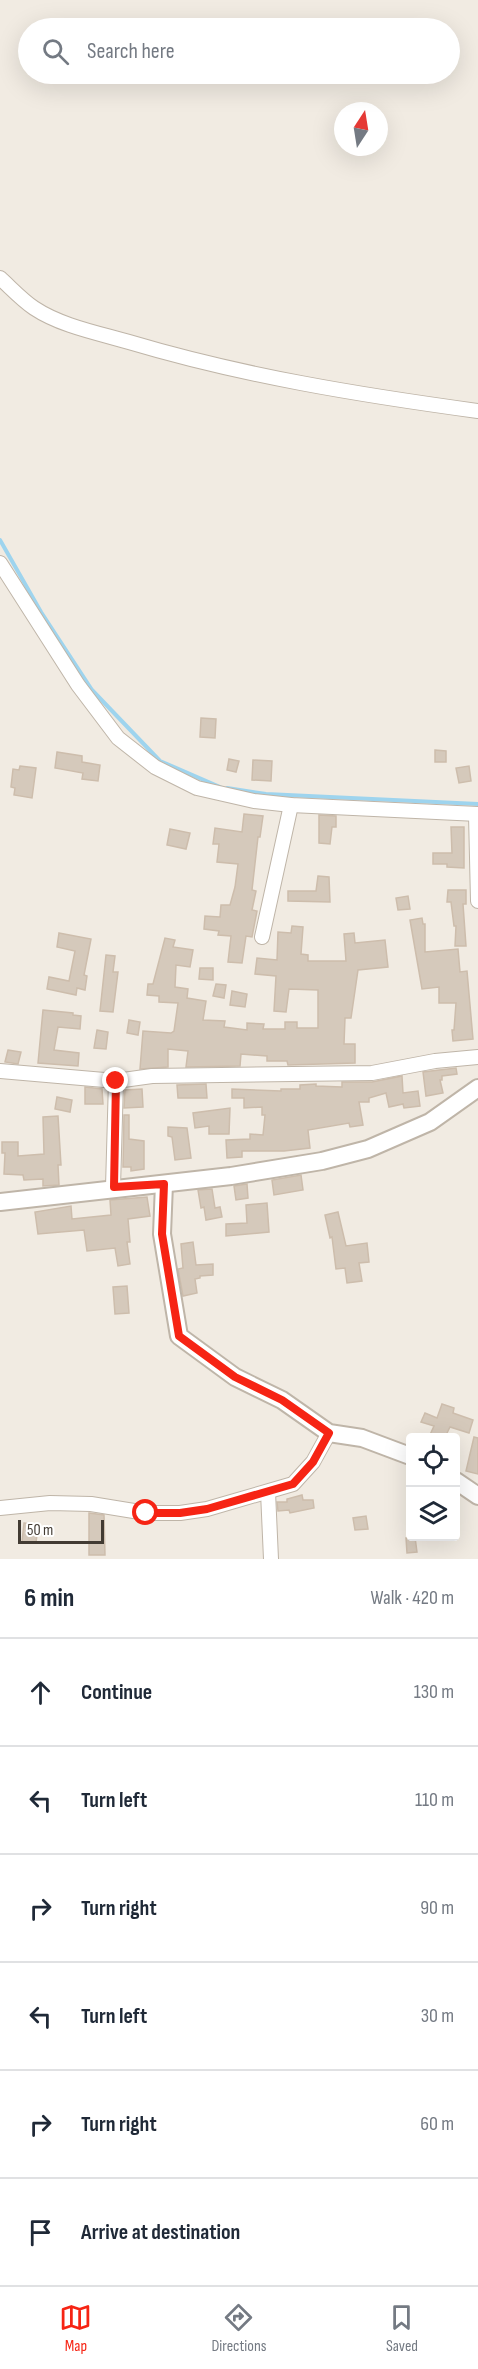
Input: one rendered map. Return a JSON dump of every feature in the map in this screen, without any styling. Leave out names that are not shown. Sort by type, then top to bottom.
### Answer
[{"type":"street","points":[[0,278],[34,308],[49,316],[100,334],[190,360],[379,398],[478,411]]},
{"type":"street","points":[[0,563],[78,685],[118,738],[155,767],[197,788],[254,801],[291,805],[477,814],[478,902]]},
{"type":"street","points":[[262,937],[291,805]]},
{"type":"street","points":[[0,1071],[116,1081],[152,1076],[372,1073],[435,1061],[478,1057]]},
{"type":"street","points":[[114,1187],[116,1081]]},
{"type":"street","points":[[0,1202],[114,1187],[164,1184],[280,1169],[322,1161],[368,1149],[430,1122],[478,1088]]},
{"type":"street","points":[[164,1184],[162,1234],[179,1336],[235,1377],[282,1400],[329,1433],[362,1438],[406,1454]]},
{"type":"street","points":[[0,1508],[51,1503],[91,1504],[146,1513],[180,1513],[207,1509],[293,1484],[313,1462],[329,1433]]},
{"type":"street","points":[[460,1484],[478,1496]]},
{"type":"street","points":[[268,1492],[271,1559]]},
{"type":"building","points":[[201,718],[216,719],[215,738],[200,737]]},
{"type":"building","points":[[435,750],[446,751],[446,762],[435,762]]},
{"type":"building","points":[[57,752],[82,756],[82,762],[100,765],[98,781],[82,779],[83,773],[55,768]]},
{"type":"building","points":[[229,759],[239,761],[236,772],[227,770]]},
{"type":"building","points":[[253,760],[272,761],[271,781],[252,780]]},
{"type":"building","points":[[20,766],[36,768],[32,798],[14,795],[15,788],[11,787],[13,769],[19,770]]},
{"type":"building","points":[[469,766],[471,781],[459,783],[456,768]]},
{"type":"building","points":[[244,814],[263,816],[260,837],[258,837],[252,890],[256,891],[252,910],[257,911],[252,937],[246,936],[242,963],[228,962],[231,936],[218,935],[219,931],[204,929],[205,916],[220,917],[221,905],[230,905],[238,864],[217,862],[219,844],[213,844],[215,828],[242,832]]},
{"type":"building","points":[[319,815],[336,816],[336,827],[332,827],[330,844],[319,843]]},
{"type":"building","points":[[451,827],[464,827],[464,868],[433,864],[433,853],[452,853]]},
{"type":"building","points":[[170,829],[190,833],[186,849],[167,845]]},
{"type":"building","points":[[318,876],[329,877],[330,902],[288,901],[288,891],[316,891]]},
{"type":"building","points":[[448,890],[466,890],[466,904],[463,904],[466,946],[455,946],[456,926],[454,926],[451,902],[447,902]]},
{"type":"building","points":[[408,896],[410,909],[398,910],[396,898]]},
{"type":"building","points":[[422,918],[425,924],[425,952],[458,949],[460,972],[467,971],[473,1039],[453,1041],[452,1030],[454,1030],[456,1003],[439,1003],[439,987],[422,989],[410,920]]},
{"type":"building","points":[[292,926],[303,927],[301,954],[308,955],[308,961],[346,961],[344,934],[354,933],[355,943],[385,940],[388,967],[358,970],[351,1018],[345,1018],[344,1044],[355,1044],[355,1063],[288,1065],[287,1061],[267,1061],[267,1056],[241,1054],[240,1066],[186,1067],[188,1051],[168,1049],[168,1067],[140,1069],[143,1031],[171,1033],[174,1031],[178,1003],[159,1002],[159,996],[147,995],[148,984],[153,984],[165,938],[175,940],[173,947],[193,950],[190,967],[176,965],[175,987],[188,989],[187,998],[206,1001],[203,1020],[225,1021],[224,1027],[247,1030],[247,1023],[264,1024],[263,1029],[285,1029],[285,1022],[297,1022],[297,1028],[318,1028],[318,990],[289,989],[286,1012],[274,1011],[276,976],[255,974],[257,958],[277,960],[278,932],[291,933]]},
{"type":"building","points":[[59,933],[91,939],[84,975],[87,976],[85,990],[77,988],[76,995],[47,989],[49,977],[69,981],[75,951],[57,947]]},
{"type":"building","points":[[106,955],[115,956],[113,972],[118,972],[113,1012],[100,1011]]},
{"type":"building","points":[[200,968],[213,968],[213,980],[199,979]]},
{"type":"building","points":[[216,984],[226,985],[224,998],[213,996]]},
{"type":"building","points":[[232,991],[247,994],[245,1007],[230,1005]]},
{"type":"building","points":[[43,1010],[81,1016],[80,1029],[58,1027],[54,1050],[79,1053],[78,1066],[38,1063]]},
{"type":"building","points":[[129,1020],[140,1022],[138,1035],[127,1033]]},
{"type":"building","points":[[97,1030],[108,1032],[106,1049],[94,1048]]},
{"type":"building","points":[[8,1050],[21,1052],[18,1064],[5,1062]]},
{"type":"building","points":[[456,1068],[457,1074],[442,1076],[440,1080],[443,1093],[426,1096],[423,1072]]},
{"type":"building","points":[[402,1076],[403,1093],[418,1091],[420,1106],[404,1108],[403,1104],[389,1107],[386,1093],[369,1098],[369,1102],[359,1102],[363,1125],[350,1127],[349,1123],[308,1130],[310,1148],[284,1151],[242,1151],[242,1157],[227,1158],[226,1140],[250,1139],[250,1134],[263,1135],[265,1115],[262,1115],[262,1107],[244,1108],[244,1098],[232,1098],[232,1089],[281,1091],[281,1089],[300,1089],[300,1085],[316,1084],[316,1086],[342,1087],[342,1082],[372,1082]]},
{"type":"building","points":[[206,1084],[207,1098],[178,1098],[177,1085]]},
{"type":"building","points":[[85,1087],[102,1089],[103,1104],[85,1104]]},
{"type":"building","points":[[142,1089],[143,1107],[124,1108],[125,1090]]},
{"type":"building","points":[[57,1097],[72,1100],[70,1112],[55,1109]]},
{"type":"building","points":[[230,1108],[229,1134],[209,1134],[209,1126],[195,1128],[193,1113]]},
{"type":"building","points":[[124,1115],[129,1115],[129,1139],[144,1141],[144,1169],[131,1171],[131,1167],[123,1167]]},
{"type":"building","points":[[58,1116],[61,1165],[58,1165],[59,1185],[43,1186],[43,1179],[24,1180],[23,1175],[4,1174],[5,1153],[2,1153],[2,1142],[18,1142],[18,1156],[44,1154],[43,1117]]},
{"type":"building","points":[[168,1127],[187,1128],[191,1158],[175,1160],[172,1137],[168,1136]]},
{"type":"building","points":[[301,1175],[303,1190],[274,1195],[272,1180]]},
{"type":"building","points":[[247,1184],[248,1198],[236,1200],[234,1186]]},
{"type":"building","points":[[212,1189],[215,1208],[220,1207],[222,1217],[206,1220],[198,1190]]},
{"type":"building","points":[[147,1197],[150,1216],[128,1219],[130,1242],[127,1242],[130,1264],[118,1266],[115,1248],[87,1251],[84,1230],[38,1234],[35,1212],[71,1206],[72,1219],[111,1215],[110,1200]]},
{"type":"building","points":[[267,1203],[269,1232],[226,1236],[226,1224],[247,1223],[246,1205]]},
{"type":"building","points":[[338,1212],[346,1246],[367,1243],[369,1262],[359,1263],[362,1281],[347,1283],[345,1268],[336,1269],[332,1237],[330,1238],[325,1215]]},
{"type":"building","points":[[193,1242],[196,1265],[213,1264],[213,1275],[200,1276],[195,1279],[197,1293],[183,1296],[178,1269],[183,1268],[181,1244]]},
{"type":"building","points":[[127,1286],[129,1313],[115,1314],[113,1287]]},
{"type":"building","points":[[442,1404],[454,1408],[453,1413],[473,1420],[469,1433],[450,1427],[447,1433],[431,1433],[434,1426],[421,1422],[425,1413],[437,1418]]},
{"type":"building","points":[[474,1437],[478,1438],[478,1474],[466,1471]]},
{"type":"building","points":[[302,1495],[303,1500],[313,1500],[314,1508],[290,1513],[289,1510],[278,1511],[277,1502],[287,1502],[287,1499]]},
{"type":"building","points":[[89,1513],[104,1515],[105,1555],[89,1555]]},
{"type":"building","points":[[366,1516],[368,1529],[355,1530],[353,1518]]},
{"type":"building","points":[[24,1523],[38,1525],[36,1543],[22,1542]]},
{"type":"building","points":[[406,1541],[416,1541],[417,1552],[407,1553]]},
{"type":"waterway","points":[[0,540],[41,612],[92,690],[160,761],[220,787]]},
{"type":"waterway","points":[[227,788],[266,794],[478,804]]},
{"type":"route","points":[[116,1081],[114,1187],[164,1184],[162,1234],[179,1336],[235,1377],[282,1400],[329,1433],[313,1462],[293,1484],[207,1509],[180,1513],[146,1513]]}]
